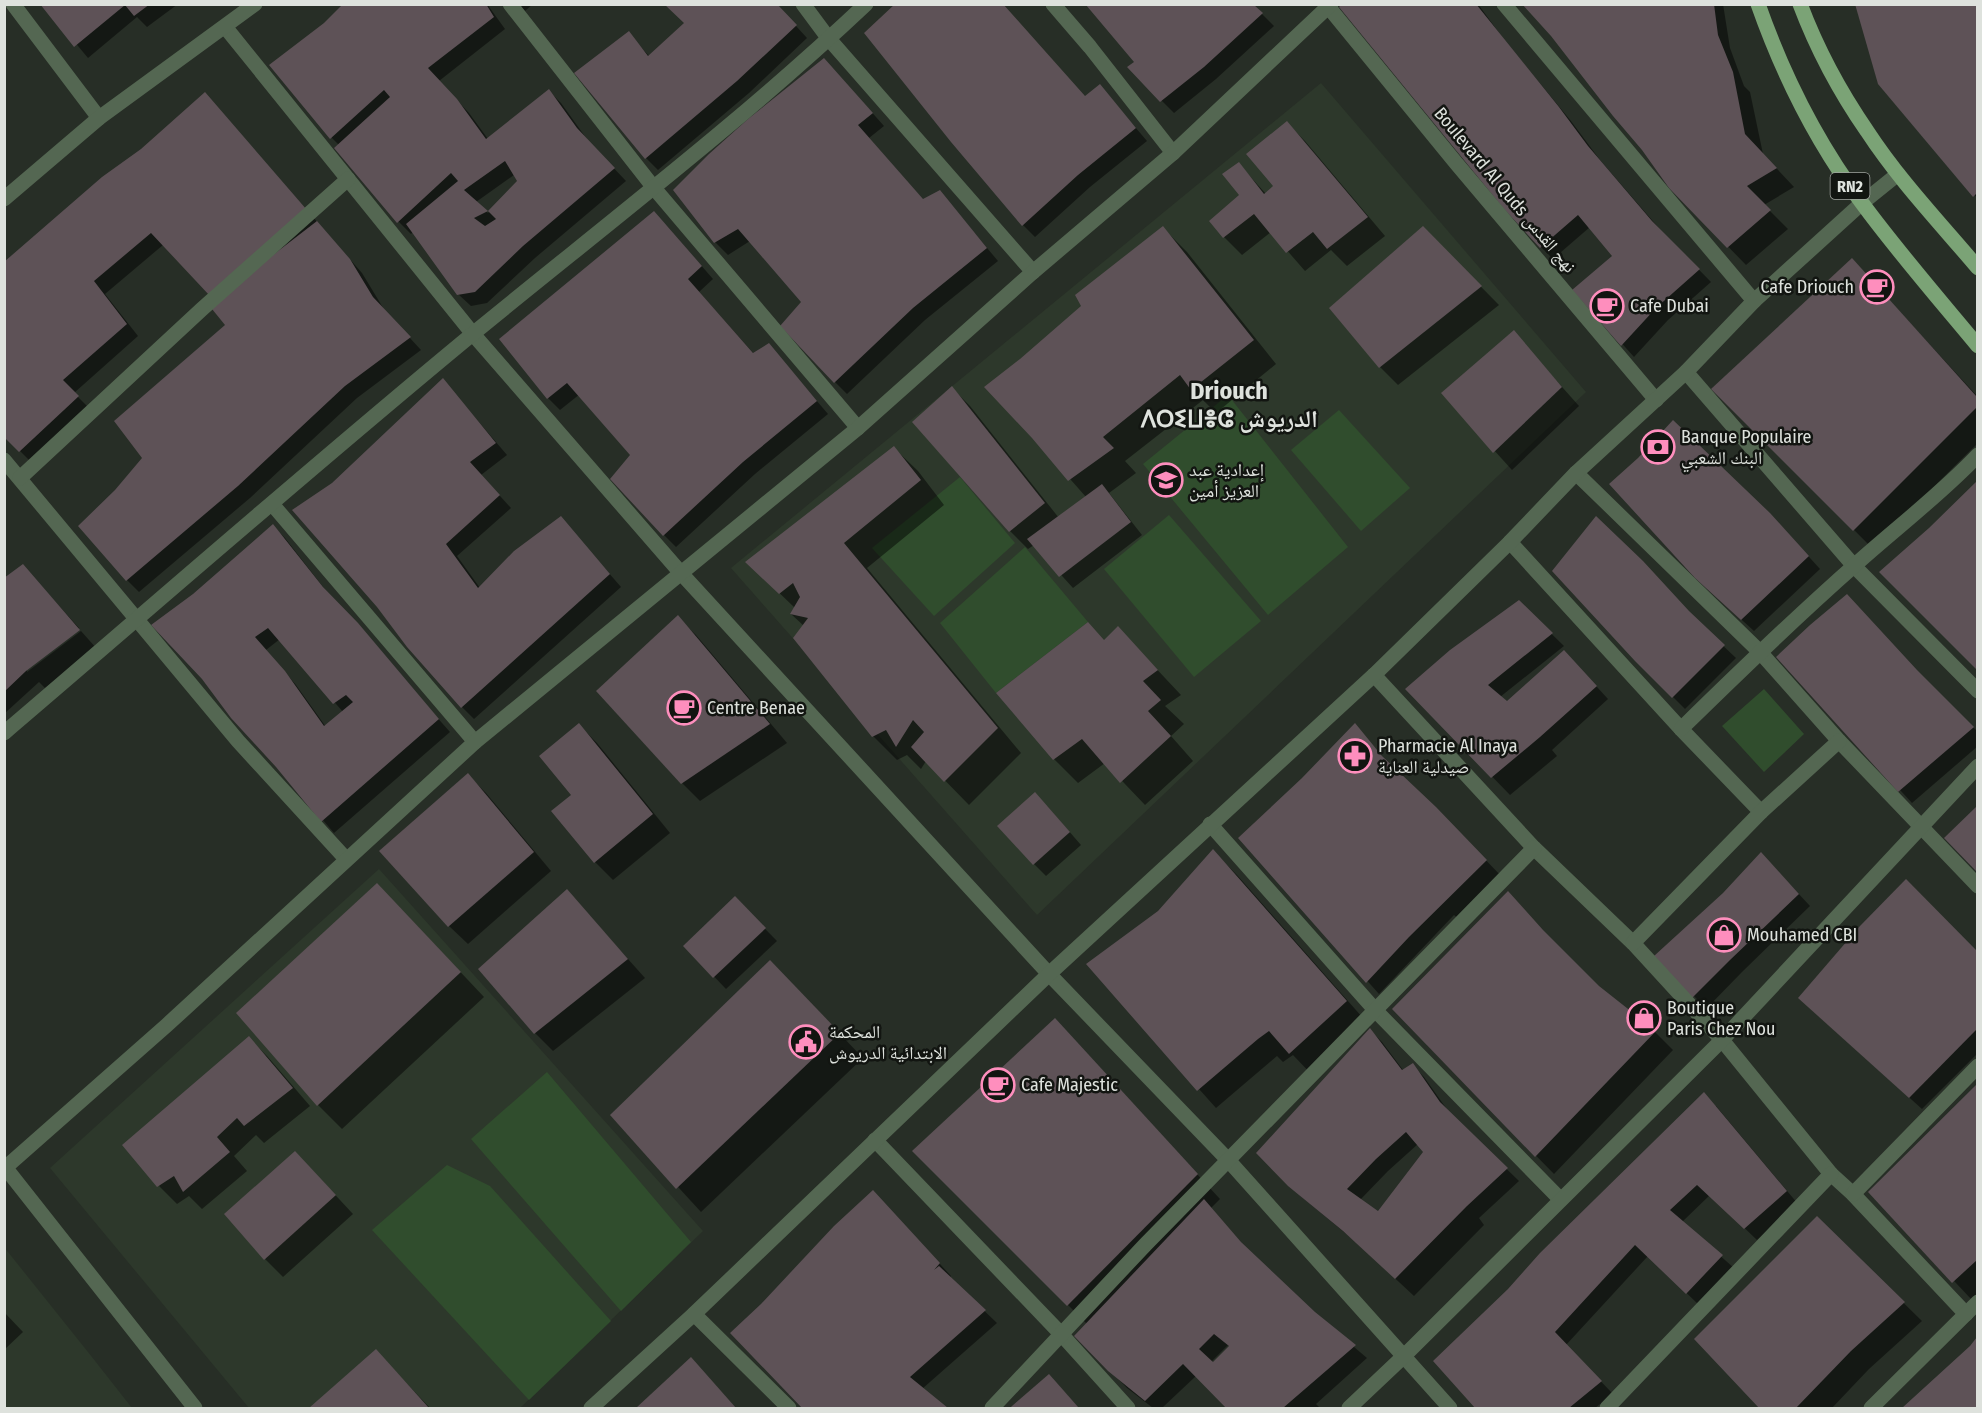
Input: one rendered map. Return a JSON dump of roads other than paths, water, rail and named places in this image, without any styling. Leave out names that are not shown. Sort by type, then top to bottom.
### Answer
[{"type":"main road","name":"RN2","points":[[1758,4],[1771,41],[1800,102],[1830,155],[1862,203],[1977,346]]},
{"type":"main road","name":"RN2","points":[[1800,4],[1833,76],[1867,132],[1898,174],[1977,268]]},
{"type":"street","points":[[13,4],[99,118]]},
{"type":"street","points":[[510,4],[654,188],[858,428]]},
{"type":"street","points":[[803,4],[829,39],[1034,272]]},
{"type":"street","points":[[4,733],[474,334],[654,188],[829,39],[866,4]]},
{"type":"street","points":[[1053,4],[1090,47],[1173,153]]},
{"type":"street","points":[[1504,4],[1754,301]]},
{"type":"street","points":[[4,199],[99,118],[226,28],[254,5]]},
{"type":"street","points":[[195,1408],[5,1167],[167,1025],[346,858],[475,742],[858,428],[1173,153],[1328,5]]},
{"type":"street","name":"Boulevard Al Quds نهج القدس","points":[[1328,5],[1456,163],[1656,400]]},
{"type":"street","points":[[226,28],[474,334],[680,572],[1049,974],[1229,1161],[1450,1408]]},
{"type":"street","points":[[591,1408],[694,1314],[1049,974],[1374,675],[1510,542],[1576,472],[1686,372],[1754,301],[1862,203],[1898,174]]},
{"type":"street","points":[[20,478],[202,309],[348,179]]},
{"type":"street","points":[[1686,372],[1854,566],[1977,691]]},
{"type":"street","points":[[1681,729],[1760,652],[1961,473],[1977,455]]},
{"type":"street","points":[[4,460],[238,741],[346,858]]},
{"type":"street","points":[[1576,472],[1760,652],[1839,741],[1977,886]]},
{"type":"street","points":[[272,504],[475,742]]},
{"type":"street","points":[[1510,542],[1681,729],[1761,812]]},
{"type":"street","points":[[1374,675],[1534,848],[1633,943],[1722,1040],[1832,1174],[1966,1314]]},
{"type":"street","points":[[1633,943],[1761,812],[1839,741]]},
{"type":"street","points":[[1349,1408],[1722,1040],[1977,766]]},
{"type":"street","points":[[1210,824],[1376,1011],[1560,1199]]},
{"type":"street","points":[[992,1408],[1145,1245],[1534,848]]},
{"type":"street","points":[[1853,1194],[1977,1066]]},
{"type":"street","points":[[875,1140],[1062,1335],[1128,1408]]},
{"type":"street","points":[[1607,1408],[1832,1174]]},
{"type":"street","points":[[1871,1408],[1977,1302]]},
{"type":"street","points":[[694,1314],[789,1408]]},
{"type":"place","name":"Cafe Driouch","points":[[1877,287]]},
{"type":"place","name":"Cafe Dubai","points":[[1607,306]]},
{"type":"place","name":"Banque Populaire البنك الشعبي","points":[[1658,447]]},
{"type":"place","name":"إعدادية عبد العزيز أمين","points":[[1166,480]]},
{"type":"place","name":"Centre Benae","points":[[684,708]]},
{"type":"place","name":"Pharmacie Al Inaya صيدلية العناية","points":[[1355,756]]},
{"type":"place","name":"Mouhamed CBI","points":[[1724,935]]},
{"type":"place","name":"Boutique Paris Chez Nou","points":[[1644,1018]]},
{"type":"place","name":"المحكمة الابتدائية الدريوش","points":[[806,1042]]},
{"type":"place","name":"Cafe Majestic","points":[[998,1085]]},
{"type":"district","name":"Driouch ⴷⵔⵉⵡⴻⵛ الدريوش","points":[[1229,405]]}]
